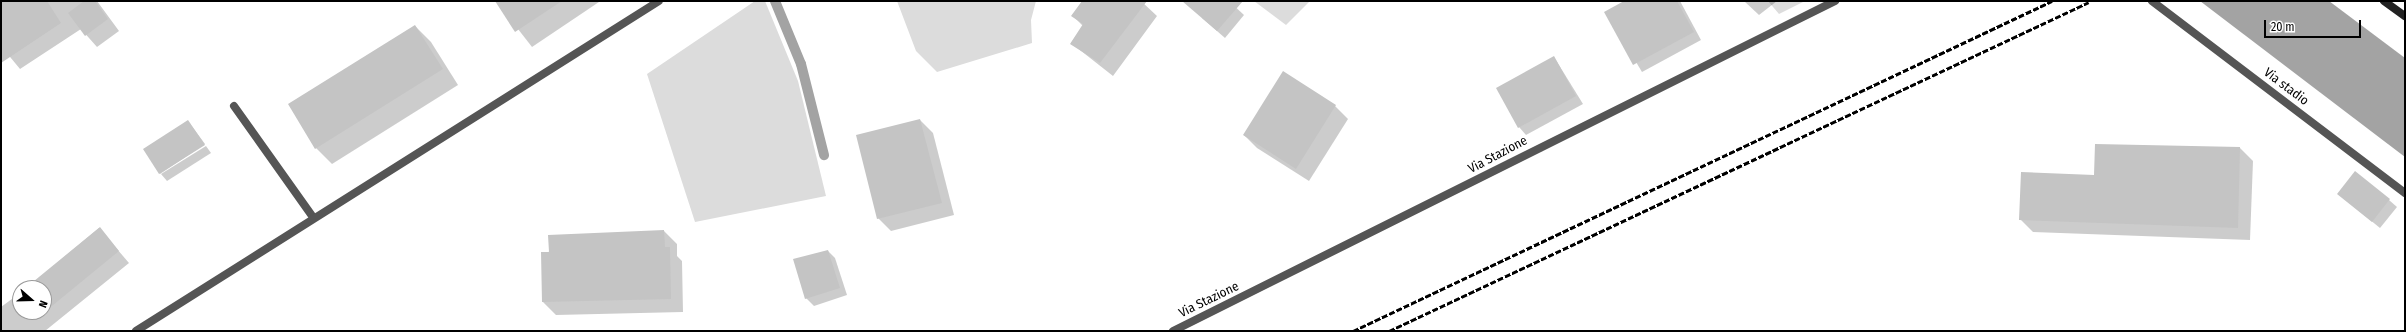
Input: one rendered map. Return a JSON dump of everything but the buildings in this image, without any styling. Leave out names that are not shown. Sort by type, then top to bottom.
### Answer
[{"type":"main road","points":[[2384,1],[2405,16]]},
{"type":"street","points":[[136,331],[313,217],[659,1]]},
{"type":"street","name":"Via Stazione","points":[[1173,331],[1835,1]]},
{"type":"street","name":"Via stadio","points":[[2152,1],[2405,193]]},
{"type":"street","points":[[234,106],[313,217]]},
{"type":"shaded area","points":[[755,1],[765,1],[798,81],[826,196],[695,222],[647,74]]},
{"type":"shaded area","points":[[897,1],[1036,1],[1031,20],[1032,43],[937,72],[916,51]]},
{"type":"shaded area","points":[[1254,1],[1310,1],[1286,25]]},
{"type":"shaded area","points":[[1768,1],[1805,1],[1779,14]]},
{"type":"shaded area","points":[[2200,1],[2329,1],[2405,58],[2405,157]]},
{"type":"waterway","points":[[775,1],[801,64],[824,155]]},
{"type":"railway","points":[[1353,331],[2052,1]]},
{"type":"railway","points":[[1389,331],[2089,2]]}]
